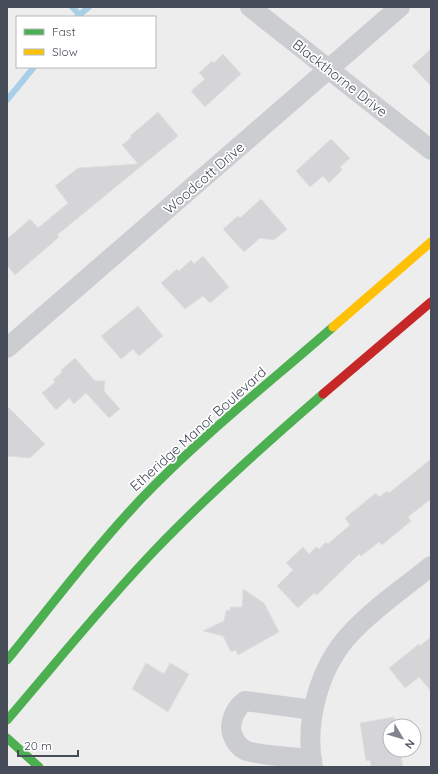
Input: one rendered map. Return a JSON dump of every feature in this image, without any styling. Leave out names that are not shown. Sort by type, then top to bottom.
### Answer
[{"type":"main road","name":"Etheridge Manor Boulevard","points":[[7,660],[108,536],[141,499],[182,459],[431,242]]},
{"type":"main road","points":[[7,720],[155,550],[196,509],[263,446],[431,302]]},
{"type":"main road","points":[[7,738],[39,767]]},
{"type":"street","name":"Blackthorne Drive","points":[[250,7],[431,150]]},
{"type":"street","name":"Woodcott Drive","points":[[7,348],[400,7]]},
{"type":"street","points":[[313,710],[245,702],[238,706],[232,716],[231,734],[236,743],[246,751],[312,763],[310,751],[313,710],[321,683],[332,658],[349,634],[358,625],[431,566]]},
{"type":"building","points":[[431,49],[431,86],[412,66]]},
{"type":"building","points":[[223,54],[241,74],[205,107],[191,91],[205,79],[199,73],[212,61],[214,63]]},
{"type":"building","points":[[158,112],[178,136],[57,235],[59,237],[15,275],[7,265],[7,239],[30,219],[38,228],[68,203],[55,186],[78,168],[138,164],[122,145],[132,137],[130,136]]},
{"type":"building","points":[[331,139],[350,158],[340,167],[342,170],[329,183],[323,176],[310,187],[296,171]]},
{"type":"building","points":[[261,199],[287,229],[274,240],[260,238],[244,252],[223,229],[238,216],[240,218]]},
{"type":"building","points":[[203,256],[229,287],[210,303],[203,296],[185,309],[161,283],[177,269],[179,271],[191,260],[194,264]]},
{"type":"building","points":[[138,306],[163,336],[139,356],[133,349],[121,359],[101,336]]},
{"type":"building","points":[[75,358],[95,381],[105,381],[104,391],[120,409],[109,418],[86,393],[74,404],[69,398],[56,410],[42,393],[55,382],[53,380],[62,372],[61,370]]},
{"type":"building","points":[[7,406],[45,444],[30,458],[7,456]]},
{"type":"building","points":[[431,459],[431,499],[408,517],[411,521],[382,545],[379,542],[361,556],[359,554],[317,595],[314,593],[298,608],[277,586],[293,570],[286,563],[303,547],[309,554],[316,547],[319,549],[326,542],[328,544],[350,525],[345,518],[376,493],[379,497],[387,491],[389,493]]},
{"type":"building","points":[[243,589],[264,603],[279,632],[238,655],[236,650],[231,652],[223,636],[203,631],[224,621],[226,611],[230,610],[230,607],[242,607]]},
{"type":"building","points":[[431,637],[431,691],[419,677],[405,688],[389,668],[419,644],[420,646]]},
{"type":"building","points":[[146,663],[164,674],[170,663],[189,674],[168,712],[132,689]]},
{"type":"building","points":[[382,719],[382,758],[401,758],[403,767],[371,767],[370,760],[366,761],[360,723]]},
{"type":"waterway","points":[[72,7],[79,14]]},
{"type":"waterway","points":[[78,16],[89,7]]},
{"type":"waterway","points":[[7,100],[33,68]]},
{"type":"traffic: fast","points":[[7,660],[89,558],[123,518],[163,476],[235,411],[333,327]]},
{"type":"traffic: fast","points":[[7,720],[99,612],[156,549],[238,470],[323,394]]},
{"type":"traffic: fast","points":[[7,738],[39,767]]},
{"type":"traffic: slow","points":[[333,327],[431,242]]},
{"type":"traffic: jam","points":[[323,394],[431,302]]}]
